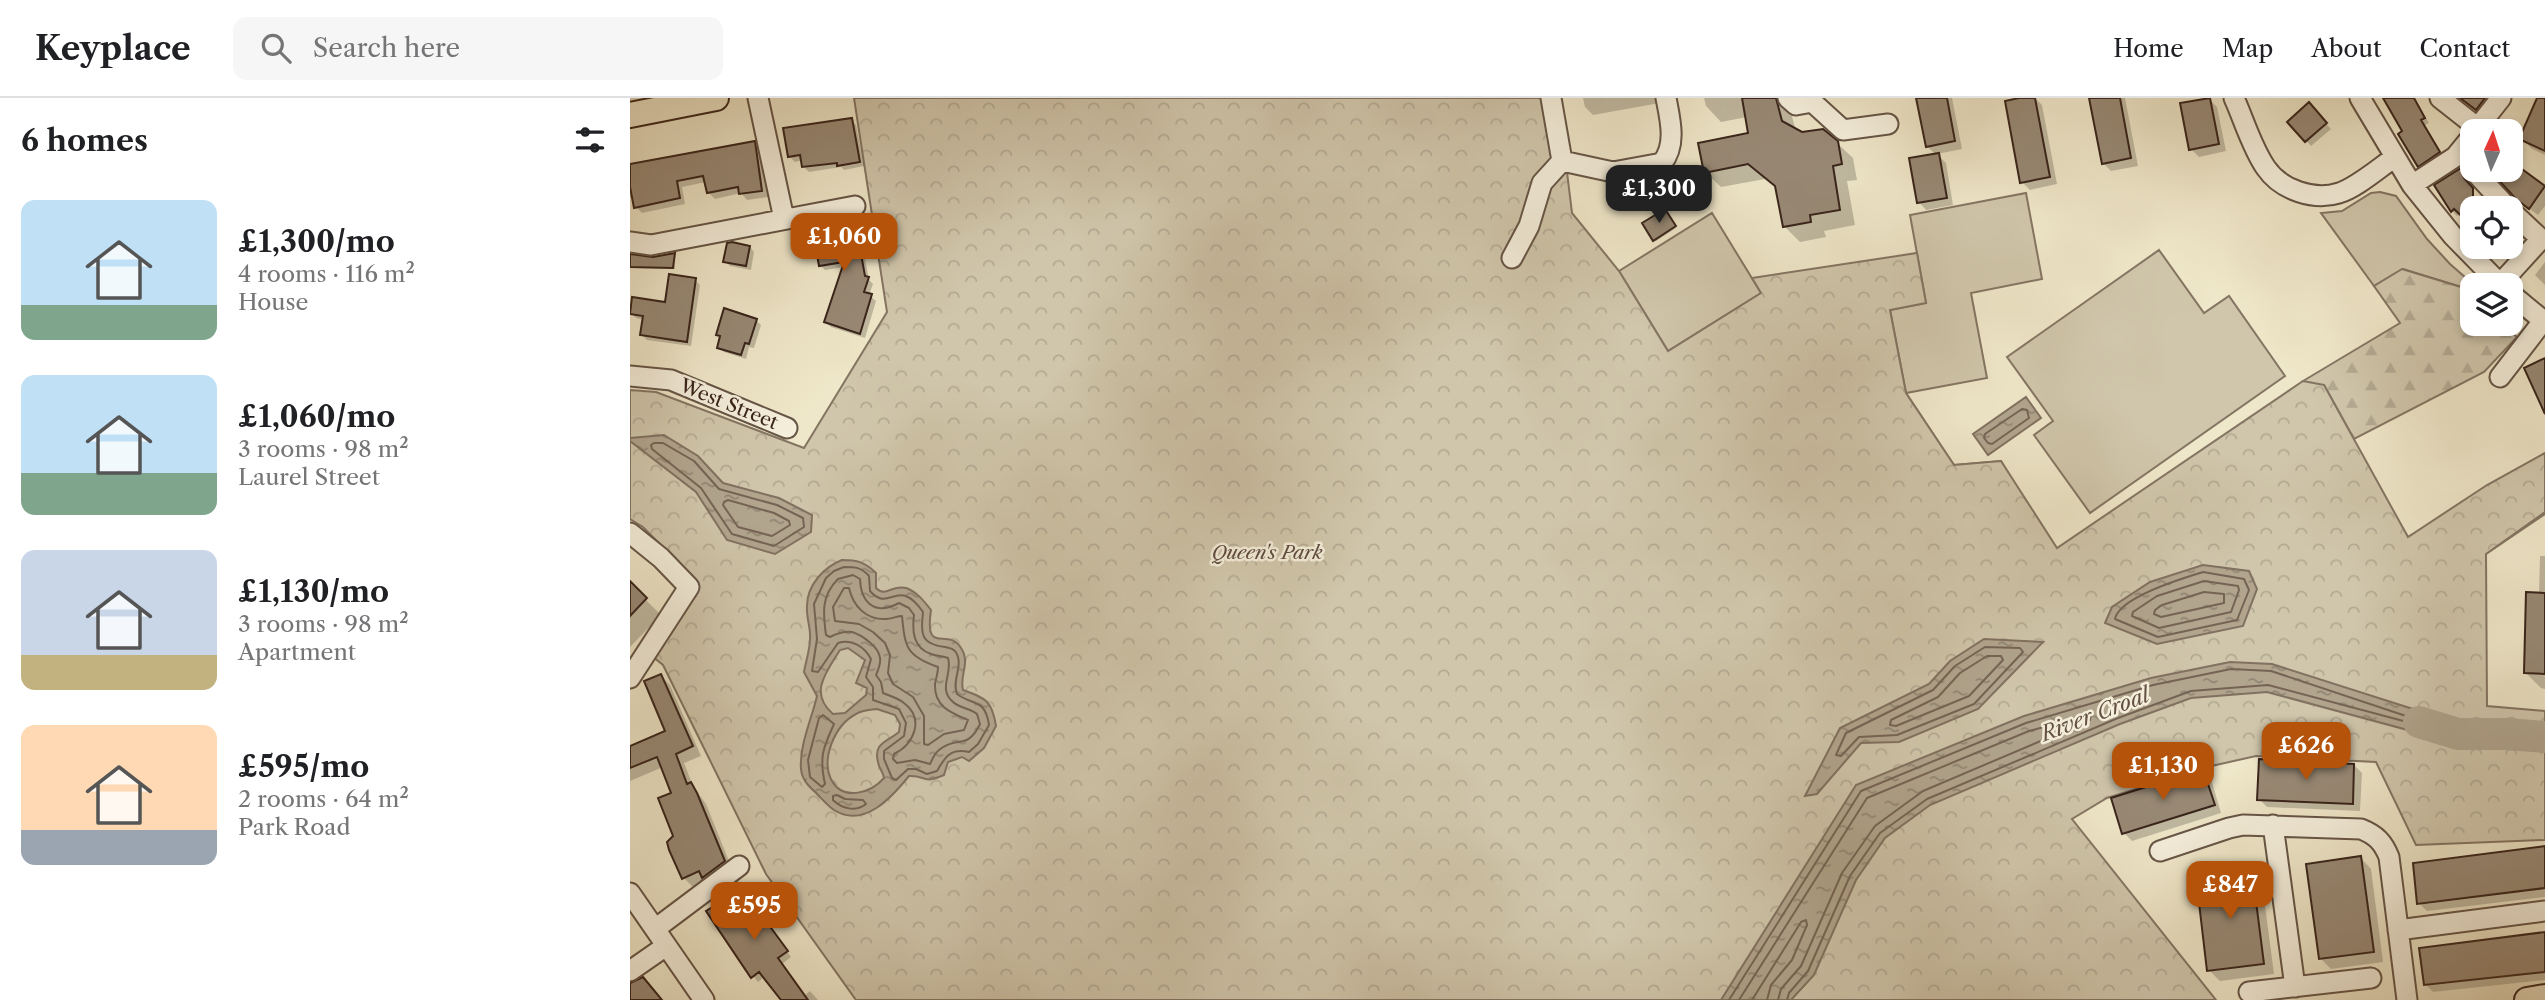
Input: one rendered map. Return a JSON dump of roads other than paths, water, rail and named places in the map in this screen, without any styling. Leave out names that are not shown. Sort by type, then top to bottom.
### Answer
[{"type":"main road","points":[[630,115],[716,98]]},
{"type":"main road","points":[[2527,1000],[2545,997]]},
{"type":"street","points":[[758,98],[784,219]]},
{"type":"street","points":[[1550,98],[1562,161]]},
{"type":"street","points":[[1562,161],[1613,172],[1662,163],[1666,158],[1672,129],[1666,98]]},
{"type":"street","points":[[1788,98],[1796,106],[1807,103],[1809,99],[1843,130],[1888,124]]},
{"type":"street","points":[[2234,98],[2266,169],[2281,182],[2301,193],[2322,196],[2342,193],[2395,158]]},
{"type":"street","points":[[2360,98],[2412,185],[2453,236],[2489,273]]},
{"type":"street","points":[[2484,119],[2501,98]]},
{"type":"street","points":[[2442,99],[2463,119]]},
{"type":"street","points":[[2412,185],[2459,152]]},
{"type":"street","points":[[1513,258],[1529,226],[1542,183],[1562,161]]},
{"type":"street","points":[[2484,182],[2497,196]]},
{"type":"street","points":[[630,242],[651,245],[855,206]]},
{"type":"street","points":[[2515,273],[2541,239],[2523,222]]},
{"type":"street","points":[[2500,377],[2544,322],[2523,304]]},
{"type":"street","name":"West Street","points":[[630,376],[671,380],[787,428]]},
{"type":"street","points":[[630,678],[689,587],[632,537]]},
{"type":"street","points":[[2160,851],[2229,828],[2273,825],[2361,829],[2379,838],[2389,856],[2407,1000]]},
{"type":"street","points":[[2273,825],[2295,987]]},
{"type":"street","points":[[655,929],[739,866]]},
{"type":"street","points":[[630,893],[704,1000]]},
{"type":"street","points":[[2398,930],[2545,911]]},
{"type":"street","points":[[630,971],[666,946]]},
{"type":"street","points":[[2249,992],[2371,978]]},
{"type":"water","points":[[2026,397],[2041,418],[1988,455],[1973,434]]},
{"type":"water","points":[[664,435],[698,456],[723,483],[779,498],[812,515],[811,532],[775,554],[727,540],[696,492],[630,441],[630,438]]},
{"type":"water","points":[[842,560],[860,562],[876,573],[876,588],[880,591],[901,587],[920,597],[931,610],[931,633],[934,637],[956,642],[964,653],[963,690],[977,695],[990,705],[996,726],[984,748],[969,761],[962,757],[948,762],[944,775],[931,779],[909,776],[886,801],[856,816],[845,815],[830,807],[807,784],[801,769],[804,742],[817,696],[804,672],[810,643],[808,598],[813,584],[835,563]],"holes":[[[848,648],[865,660],[856,683],[867,688],[866,695],[845,713],[833,714],[822,698],[822,682],[840,650]],[[877,709],[895,715],[900,724],[899,732],[877,751],[884,778],[865,791],[844,791],[832,781],[829,772],[832,743],[848,719],[861,712]]]},
{"type":"water","points":[[2203,565],[2249,571],[2257,589],[2243,626],[2157,644],[2105,623],[2112,607],[2150,582]]},
{"type":"water","points":[[1984,639],[2043,642],[1978,709],[1899,742],[1861,743],[1817,794],[1805,796],[1840,728],[1929,684],[1950,661]]},
{"type":"water","points":[[2230,662],[2272,664],[2438,717],[2458,734],[2452,742],[2267,692],[2191,698],[2120,724],[1930,805],[1885,838],[1856,880],[1814,975],[1791,1000],[1721,1000],[1856,785],[2024,716],[2151,678]]},
{"type":"waterway","name":"River Croal","points":[[2419,722],[2458,734],[2545,737]]},
{"type":"park label","name":"Queen's Park","points":[[1267,552]]}]
